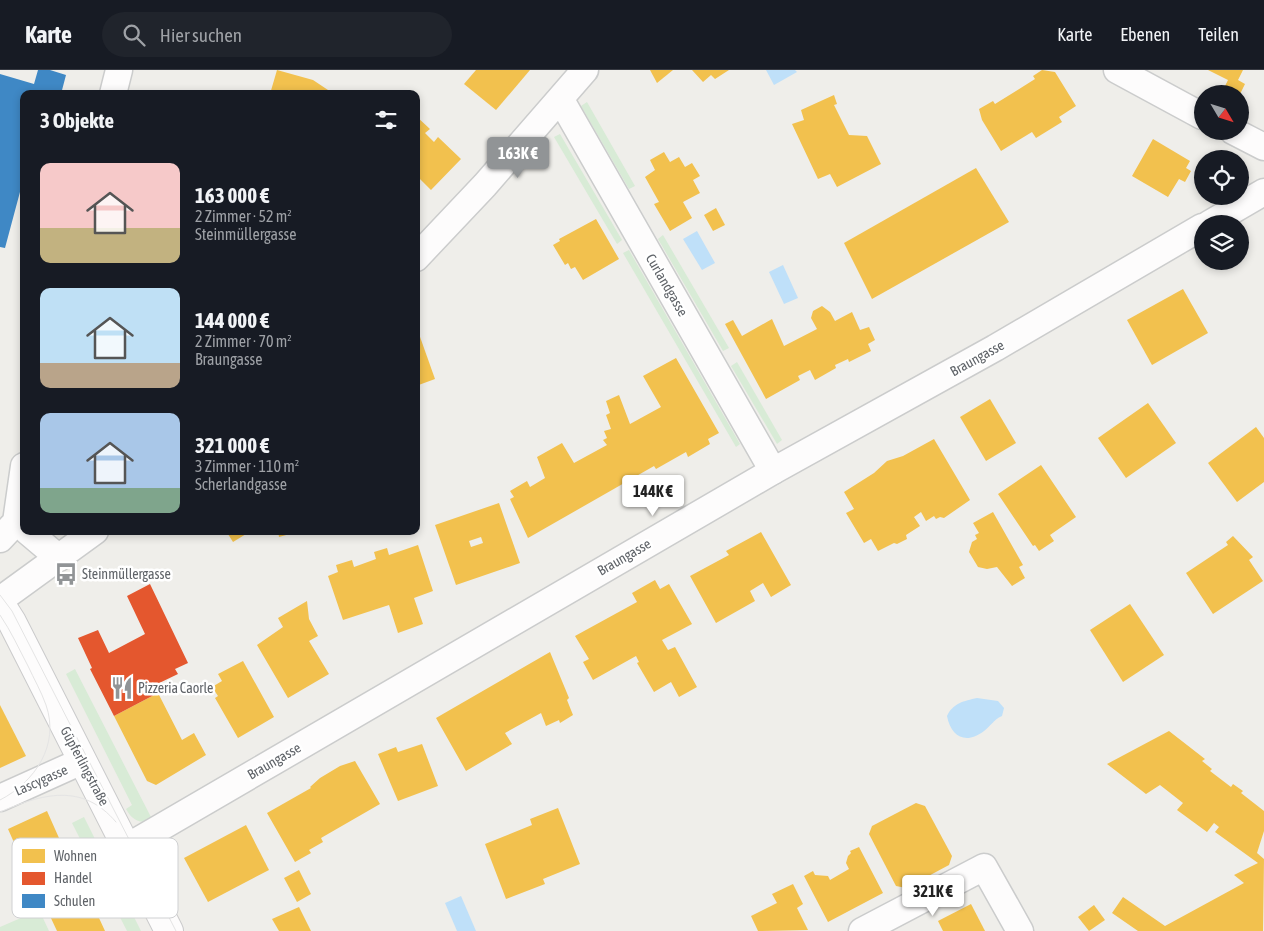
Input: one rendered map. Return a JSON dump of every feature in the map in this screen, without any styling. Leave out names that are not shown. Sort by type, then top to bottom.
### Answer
[{"type":"main road","name":"Güpferlingstraße","points":[[0,601],[121,838]]},
{"type":"main road","name":"Güpferlingstraße","points":[[162,918],[169,931]]},
{"type":"street","points":[[114,90],[120,70]]},
{"type":"street","points":[[420,254],[485,186],[585,70]]},
{"type":"street","points":[[1116,70],[1194,112]]},
{"type":"street","name":"Curlandgasse","points":[[561,100],[773,471]]},
{"type":"street","points":[[1249,140],[1264,147]]},
{"type":"street","points":[[1224,215],[1264,192]]},
{"type":"street","name":"Braungasse","points":[[141,838],[773,471],[995,348],[1194,232]]},
{"type":"street","points":[[17,530],[20,503]]},
{"type":"street","points":[[24,535],[59,558]]},
{"type":"street","points":[[0,601],[90,535]]},
{"type":"street","name":"Lascygasse","points":[[0,798],[82,761]]},
{"type":"street","points":[[862,931],[984,867],[1020,931]]},
{"type":"green space","points":[[587,102],[635,186],[629,189],[581,106]]},
{"type":"green space","points":[[560,134],[622,240],[617,244],[554,137]]},
{"type":"green space","points":[[663,235],[729,348],[723,351],[658,239]]},
{"type":"green space","points":[[629,250],[740,444],[736,447],[623,253]]},
{"type":"green space","points":[[737,362],[782,440],[777,444],[731,366]]},
{"type":"green space","points":[[75,669],[153,821],[144,822],[137,820],[126,809],[132,805],[66,674]]},
{"type":"green space","points":[[84,817],[94,838],[80,838],[72,823]]},
{"type":"green space","points":[[21,918],[43,918],[49,931],[0,931],[0,927]]},
{"type":"green space","points":[[120,918],[134,918],[141,931],[127,931]]},
{"type":"water","points":[[766,70],[795,70],[797,72],[774,85]]},
{"type":"water","points":[[697,231],[715,263],[702,270],[683,239]]},
{"type":"water","points":[[783,265],[798,298],[784,304],[769,272]]},
{"type":"water","points":[[977,698],[998,701],[1004,708],[1002,716],[971,738],[960,737],[952,729],[947,716],[956,705]]},
{"type":"water","points":[[461,896],[476,931],[457,931],[445,903]]},
{"type":"building: Wohnen","points":[[277,70],[313,80],[328,90],[271,90]]},
{"type":"building: Wohnen","points":[[476,70],[530,70],[496,110],[464,84]]},
{"type":"building: Wohnen","points":[[650,70],[673,70],[657,83]]},
{"type":"building: Wohnen","points":[[692,70],[729,70],[715,79],[711,75],[703,82]]},
{"type":"building: Wohnen","points":[[1042,70],[1055,72],[1076,106],[1059,117],[1062,122],[1036,138],[1032,132],[1001,151],[982,120],[979,109],[993,101],[995,104],[1035,79],[1033,76]]},
{"type":"building: Wohnen","points":[[1208,70],[1243,70],[1238,80],[1244,85],[1226,85],[1228,80]]},
{"type":"building: Wohnen","points":[[834,95],[837,104],[834,105],[849,135],[867,136],[881,164],[837,187],[830,174],[818,179],[792,124],[804,120],[801,110]]},
{"type":"building: Wohnen","points":[[420,120],[430,129],[425,133],[434,142],[438,137],[461,159],[431,190],[420,179]]},
{"type":"building: Wohnen","points":[[1153,139],[1190,161],[1186,168],[1191,171],[1185,182],[1179,179],[1168,197],[1132,176]]},
{"type":"building: Wohnen","points":[[664,152],[670,162],[679,157],[685,167],[692,163],[700,176],[693,180],[700,193],[683,202],[692,218],[670,231],[654,204],[659,202],[645,177],[655,170],[650,160]]},
{"type":"building: Wohnen","points":[[976,168],[1009,222],[872,299],[844,243]]},
{"type":"building: Wohnen","points":[[716,208],[725,225],[713,231],[704,215]]},
{"type":"building: Wohnen","points":[[596,219],[619,259],[583,280],[575,267],[571,269],[568,263],[565,265],[553,245],[560,241],[559,239]]},
{"type":"building: Wohnen","points":[[1183,289],[1208,333],[1152,365],[1127,320]]},
{"type":"building: Wohnen","points":[[822,306],[830,312],[835,321],[852,312],[860,330],[869,327],[875,340],[868,344],[871,351],[849,362],[848,359],[835,365],[836,368],[815,380],[810,370],[798,376],[800,380],[766,399],[725,324],[733,320],[742,336],[772,319],[784,346],[817,329],[811,318],[813,311]]},
{"type":"building: Wohnen","points":[[420,337],[435,379],[420,385]]},
{"type":"building: Wohnen","points":[[676,358],[719,433],[708,439],[710,444],[688,457],[686,452],[656,469],[654,466],[528,538],[510,499],[514,497],[510,491],[527,481],[530,487],[545,478],[537,457],[562,443],[574,463],[607,445],[603,440],[607,438],[604,431],[611,429],[606,415],[610,413],[606,401],[619,395],[630,424],[661,407],[643,376]]},
{"type":"building: Wohnen","points":[[990,399],[1016,443],[986,461],[960,417]]},
{"type":"building: Wohnen","points":[[1148,403],[1176,443],[1126,478],[1098,438]]},
{"type":"building: Wohnen","points":[[1256,427],[1264,438],[1264,482],[1237,502],[1208,463]]},
{"type":"building: Wohnen","points":[[934,439],[970,500],[944,518],[936,519],[934,516],[926,521],[921,512],[914,517],[920,526],[906,535],[907,539],[897,544],[894,543],[878,551],[871,539],[864,543],[846,513],[854,509],[844,492],[874,473],[887,461],[903,456]]},
{"type":"building: Wohnen","points":[[1041,465],[1076,517],[1050,535],[1054,541],[1039,551],[1035,545],[1033,546],[998,494]]},
{"type":"building: Wohnen","points":[[499,503],[520,563],[456,585],[435,525]],"holes":[[[481,537],[483,543],[471,547],[469,541]]]},
{"type":"building: Wohnen","points":[[993,512],[1023,565],[1019,567],[1025,578],[1012,586],[997,567],[987,569],[978,567],[969,552],[972,542],[977,539],[975,535],[979,533],[973,523]]},
{"type":"building: Wohnen","points":[[761,532],[791,585],[771,597],[763,583],[750,591],[755,601],[716,623],[690,576],[729,555],[726,551]]},
{"type":"building: Wohnen","points":[[229,535],[244,535],[233,542]]},
{"type":"building: Wohnen","points":[[1233,536],[1253,557],[1249,560],[1263,581],[1213,614],[1186,573],[1228,545],[1226,542]]},
{"type":"building: Wohnen","points":[[418,545],[433,591],[414,598],[423,624],[398,633],[389,605],[343,620],[328,576],[338,572],[336,565],[352,560],[354,567],[376,559],[374,552],[387,548],[389,555]]},
{"type":"building: Wohnen","points":[[655,580],[660,589],[669,584],[692,624],[662,640],[668,650],[675,647],[697,687],[679,697],[671,682],[654,692],[637,663],[639,662],[636,656],[593,680],[583,662],[589,659],[575,636],[637,602],[632,593]]},
{"type":"building: Wohnen","points":[[307,601],[309,619],[318,636],[309,641],[329,674],[288,698],[257,645],[283,627],[278,618]]},
{"type":"building: Wohnen","points":[[1130,604],[1164,655],[1123,682],[1090,630]]},
{"type":"building: Wohnen","points":[[550,652],[569,698],[567,700],[573,715],[560,723],[559,720],[546,726],[541,713],[505,733],[512,744],[466,771],[436,718]]},
{"type":"building: Wohnen","points":[[243,661],[274,717],[238,738],[215,698],[218,696],[212,687],[222,681],[218,674]]},
{"type":"building: Wohnen","points":[[158,693],[182,740],[194,733],[206,755],[156,785],[147,781],[114,716]]},
{"type":"building: Wohnen","points":[[0,705],[26,756],[0,768]]},
{"type":"building: Wohnen","points":[[1169,731],[1205,759],[1202,761],[1212,769],[1210,771],[1231,787],[1233,784],[1243,791],[1241,793],[1264,811],[1264,831],[1257,853],[1264,859],[1263,931],[1138,931],[1112,913],[1123,897],[1165,926],[1244,883],[1234,875],[1258,863],[1215,832],[1219,827],[1214,823],[1207,832],[1177,810],[1183,803],[1160,785],[1146,794],[1107,764]]},
{"type":"building: Wohnen","points":[[422,744],[438,786],[398,801],[378,754],[396,747],[398,752]]},
{"type":"building: Wohnen","points":[[355,761],[380,804],[321,838],[323,842],[309,850],[311,853],[295,862],[267,813],[311,788],[320,778],[340,766]]},
{"type":"building: Wohnen","points":[[916,803],[925,806],[952,856],[949,865],[906,888],[896,886],[869,834],[872,826]]},
{"type":"building: Wohnen","points":[[558,808],[580,864],[543,879],[545,884],[506,899],[485,844],[532,825],[530,819]]},
{"type":"building: Wohnen","points":[[47,811],[59,838],[12,838],[8,829]]},
{"type":"building: Wohnen","points":[[246,825],[269,870],[208,902],[184,858]]},
{"type":"building: Wohnen","points":[[859,847],[883,893],[828,922],[804,876],[813,871],[815,875],[828,876],[830,880],[849,869],[846,863],[851,853],[850,851]]},
{"type":"building: Wohnen","points":[[299,870],[311,894],[297,902],[284,878]]},
{"type":"building: Wohnen","points":[[793,884],[803,904],[797,908],[808,930],[758,931],[751,916],[777,903],[772,894]]},
{"type":"building: Wohnen","points":[[971,904],[985,931],[943,931],[938,921]]},
{"type":"building: Wohnen","points":[[1094,905],[1105,920],[1089,931],[1078,917]]},
{"type":"building: Wohnen","points":[[299,907],[311,931],[279,931],[272,919]]},
{"type":"building: Wohnen","points":[[51,918],[99,918],[105,931],[57,931]]},
{"type":"building: Handel","points":[[150,584],[188,663],[175,669],[178,674],[153,686],[156,694],[114,716],[90,669],[92,668],[78,638],[98,630],[109,653],[145,634],[127,596]]},
{"type":"building: Schulen","points":[[38,70],[50,70],[66,75],[62,90],[20,90],[20,192],[5,248],[0,247],[0,74],[34,84]]},
{"type":"tram line","points":[[0,595],[12,611],[128,838]]},
{"type":"tram line","points":[[0,615],[15,640],[44,700],[50,734],[47,748],[34,773],[13,792],[0,800]]},
{"type":"tram line","points":[[0,812],[31,800],[61,795],[89,801],[103,809],[116,822]]},
{"type":"tram line","points":[[169,918],[176,931]]},
{"type":"place","name":"Steinmüllergasse","points":[[66,574]]},
{"type":"place","name":"Pizzeria Caorle","points":[[122,688]]}]
